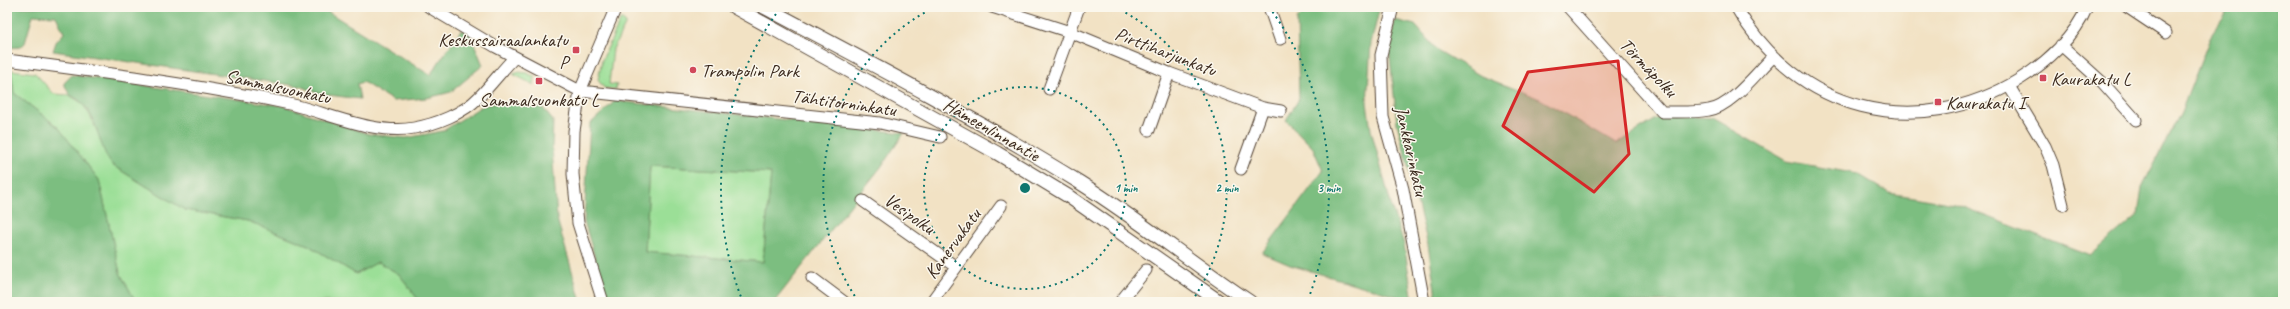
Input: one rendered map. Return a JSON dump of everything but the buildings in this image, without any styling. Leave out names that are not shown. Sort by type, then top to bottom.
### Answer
[{"type":"main road","name":"Hämeenlinnantie","points":[[734,7],[1003,156],[1068,196],[1220,302]]},
{"type":"main road","name":"Hämeenlinnantie","points":[[764,7],[854,53],[1073,179],[1154,232],[1250,302]]},
{"type":"street","name":"Tähtitorninkatu","points":[[429,7],[516,57],[580,91],[880,123],[940,137]]},
{"type":"street","points":[[603,302],[578,223],[573,174],[575,110],[580,91],[616,7]]},
{"type":"street","name":"Pirttiharjunkatu","points":[[992,7],[1070,32],[1168,73],[1264,108],[1281,112]]},
{"type":"street","points":[[1049,89],[1079,7]]},
{"type":"street","points":[[1269,7],[1280,39]]},
{"type":"street","name":"Jankkarinkatu","points":[[1393,7],[1381,56],[1383,118],[1403,189],[1424,302]]},
{"type":"street","name":"Törmäpolku","points":[[1568,7],[1662,112],[1710,110],[1715,108],[1740,91],[1773,57]]},
{"type":"street","points":[[1736,7],[1773,57],[1804,82],[1833,96],[1860,106],[1895,113],[1927,112],[1953,108],[1979,100],[2009,86],[2045,62],[2061,45],[2087,7]]},
{"type":"street","points":[[2127,7],[2166,33]]},
{"type":"street","points":[[2061,45],[2103,83],[2136,120]]},
{"type":"street","name":"Sammalsuonkatu","points":[[7,60],[178,84],[278,102],[377,127],[396,130],[414,128],[435,123],[456,114],[478,98],[501,71],[516,57]]},
{"type":"street","points":[[1149,130],[1168,73]]},
{"type":"street","points":[[2009,86],[2045,146],[2053,165],[2063,204]]},
{"type":"street","points":[[1241,169],[1264,108]]},
{"type":"street","name":"Vesipolku","points":[[863,201],[956,267]]},
{"type":"street","name":"Kanervakatu","points":[[937,300],[956,267],[1001,206]]},
{"type":"street","points":[[1120,302],[1146,270]]},
{"type":"street","points":[[812,278],[844,302]]},
{"type":"highlighted area","points":[[1618,61],[1629,154],[1594,192],[1503,126],[1528,72]]},
{"type":"green space","points":[[7,7],[177,7],[184,10],[185,7],[320,7],[430,75],[461,30],[470,34],[483,65],[451,92],[427,98],[393,101],[363,82],[357,84],[360,99],[321,94],[299,86],[53,51],[56,42],[64,33],[56,16],[33,15],[25,43],[21,47],[7,48]]},
{"type":"green space","points":[[1309,7],[1380,7],[1371,43],[1367,103],[1371,130],[1393,212],[1404,244],[1413,301],[1290,265],[1262,253],[1323,171],[1313,148],[1286,120],[1299,99],[1297,19]]},
{"type":"green space","points":[[2230,7],[2283,7],[2283,302],[1437,302],[1428,245],[1397,123],[1389,48],[1395,20],[1415,25],[1437,50],[1481,76],[1540,99],[1616,144],[1663,115],[1712,118],[1786,161],[1858,174],[1889,193],[1955,204],[2090,256],[2138,215],[2142,187],[2181,112],[2212,33]]},
{"type":"green space","points":[[621,19],[626,23],[613,49],[609,84],[617,85],[616,89],[604,88],[598,80],[602,60]]},
{"type":"green space","points":[[7,69],[11,70],[14,93],[58,127],[99,180],[120,273],[136,302],[7,302]]},
{"type":"green space","points":[[11,70],[35,73],[54,94],[69,95],[82,103],[90,115],[112,165],[185,210],[248,221],[308,245],[356,274],[378,262],[399,274],[420,302],[136,302],[120,273],[99,180],[58,127],[14,93]]},
{"type":"green space","points":[[519,72],[527,73],[535,77],[534,85],[513,74]]},
{"type":"green space","points":[[72,75],[284,106],[369,134],[406,138],[443,131],[482,106],[500,102],[543,108],[553,121],[552,147],[557,219],[581,302],[420,302],[399,274],[378,262],[356,274],[308,245],[248,221],[185,210],[112,165],[107,158],[88,110],[79,100],[70,95],[66,89],[64,83]]},
{"type":"green space","points":[[615,101],[904,133],[881,167],[774,302],[608,302],[584,221],[590,124]],"holes":[[[650,166],[771,173],[763,262],[645,252]]]},
{"type":"green space","points":[[650,166],[771,173],[763,262],[645,252]]},
{"type":"place","name":"Keskussairaalankatu P","points":[[576,50]]},
{"type":"place","name":"Trampolin Park","points":[[693,70]]},
{"type":"place","name":"Kaurakatu L","points":[[2043,78]]},
{"type":"place","name":"Sammalsuonkatu L","points":[[539,81]]},
{"type":"place","name":"Kaurakatu I","points":[[1938,102]]}]
